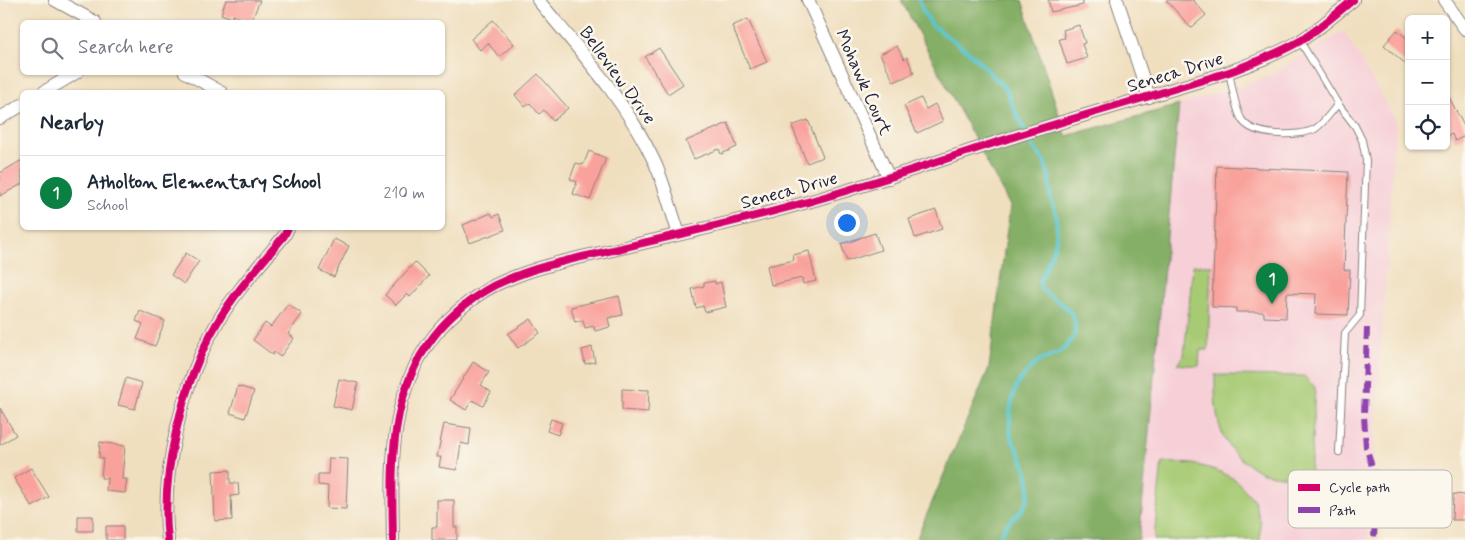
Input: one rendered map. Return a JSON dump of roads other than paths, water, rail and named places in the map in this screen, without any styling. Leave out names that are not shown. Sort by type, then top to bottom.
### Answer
[{"type":"street","points":[[55,0],[91,20]]},
{"type":"street","name":"Belleview Drive","points":[[538,0],[624,107],[655,163],[679,234]]},
{"type":"street","name":"Mohawk Court","points":[[808,0],[888,178]]},
{"type":"street","points":[[1117,0],[1149,97]]},
{"type":"street","name":"Seneca Drive","points":[[393,540],[392,456],[395,432],[408,383],[434,335],[456,313],[479,295],[502,281],[532,270],[782,209],[1229,72],[1300,41],[1317,30],[1353,0]]},
{"type":"street","points":[[1444,0],[1465,29]]},
{"type":"street","points":[[47,90],[72,75]]},
{"type":"street","points":[[190,75],[217,90]]},
{"type":"street","points":[[0,118],[20,106]]},
{"type":"street","points":[[168,540],[167,506],[169,475],[175,441],[192,376],[202,351],[232,299],[287,230]]},
{"type":"lane","points":[[1300,41],[1338,104],[1355,126],[1362,140],[1366,160],[1360,315],[1344,333],[1339,452]]},
{"type":"lane","points":[[1229,72],[1239,114],[1249,127],[1256,131],[1265,133],[1307,132],[1322,123],[1338,104]]},
{"type":"waterway","points":[[919,0],[924,13],[932,25],[969,52],[1006,89],[1033,147],[1044,161],[1049,176],[1050,195],[1056,214],[1057,233],[1055,245],[1040,281],[1041,289],[1064,306],[1075,322],[1075,333],[1066,347],[1057,354],[1036,363],[1016,387],[1010,411],[1010,430],[1012,440],[1027,473],[1029,490],[1025,506],[1005,527],[997,540]]},
{"type":"place","name":"Atholton Elementary School","points":[[1272,304]]}]
